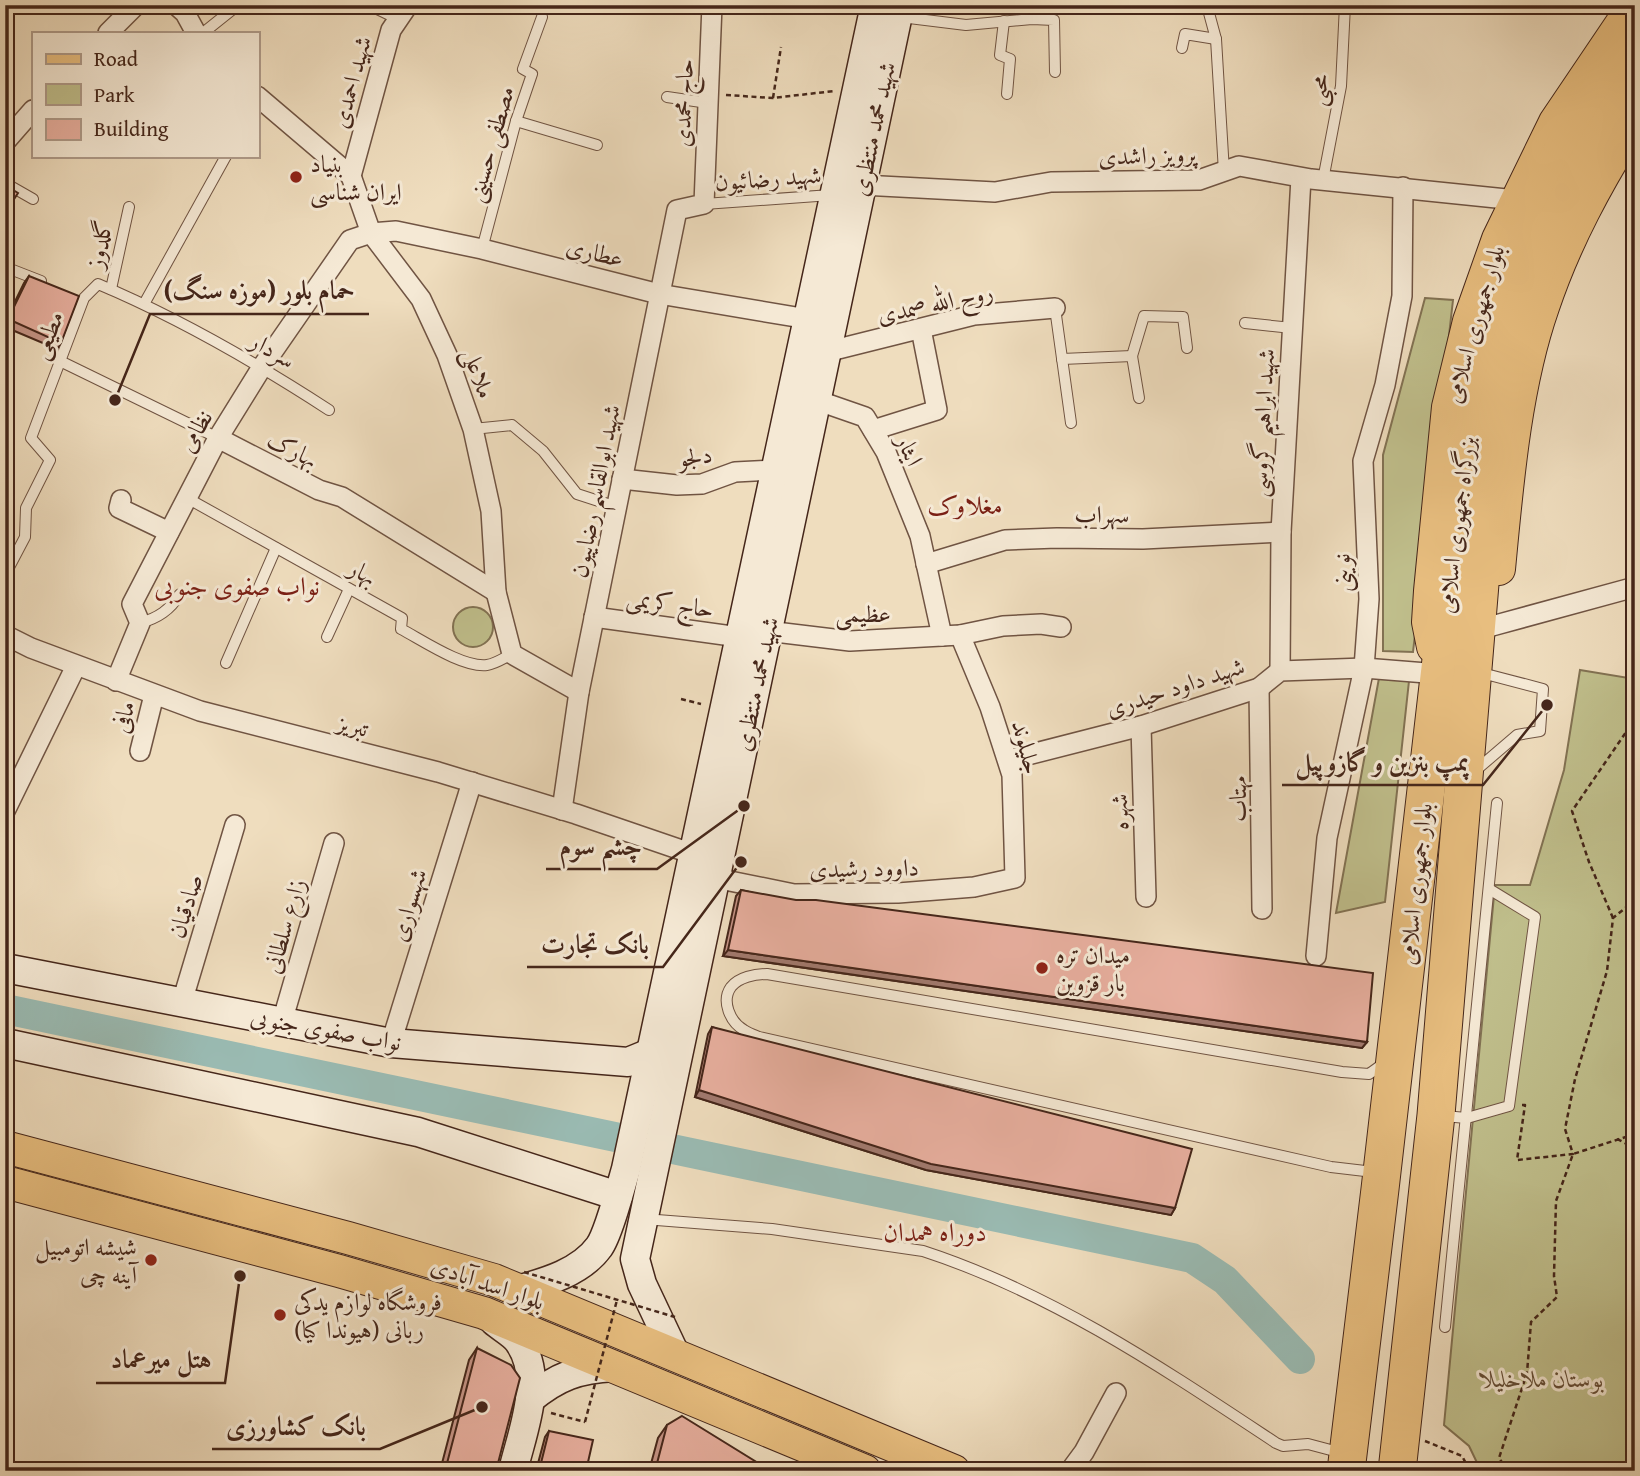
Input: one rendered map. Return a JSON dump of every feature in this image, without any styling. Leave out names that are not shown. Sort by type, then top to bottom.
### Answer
[{"type":"highway","name":"بزرگراه جمهوری اسلامی","points":[[1456,672],[1466,434],[1486,332],[1519,238],[1549,177],[1573,130],[1635,37]]},
{"type":"highway","name":"بزرگراه جمهوری اسلامی","points":[[1456,672],[1492,439],[1512,341],[1543,249],[1595,146],[1635,84]]},
{"type":"highway","name":"بلوار جمهوری اسلامی","points":[[1397,1471],[1451,1117],[1464,781],[1456,672]]},
{"type":"highway","name":"بلوار جمهوری اسلامی","points":[[1347,1463],[1396,1048],[1456,672]]},
{"type":"main road","name":"بلوار جمهوری اسلامی","points":[[1634,5],[1555,122],[1498,239],[1469,321],[1448,407],[1428,622],[1456,672],[1492,626],[1516,426],[1542,308],[1579,218],[1635,122]]},
{"type":"main road","name":"شهید محمد منتظری","points":[[635,1259],[644,1219],[624,1179],[638,1070],[693,854],[858,86],[891,9]]},
{"type":"main road","name":"شهید محمد منتظری","points":[[600,1247],[624,1179],[669,1097],[862,185],[891,9]]},
{"type":"main road","name":"نواب صفوی جنوبی","points":[[5,968],[391,1043],[638,1070]]},
{"type":"main road","points":[[5,1043],[624,1179]]},
{"type":"main road","name":"بلوار اسد آبادی","points":[[5,1147],[348,1238],[494,1280],[521,1281],[676,1356],[954,1471]]},
{"type":"main road","points":[[88,1205],[97,1186],[96,1171]]},
{"type":"main road","name":"بلوار اسد آبادی","points":[[5,1182],[339,1271],[484,1313],[865,1471]]},
{"type":"main road","points":[[139,1218],[137,1204],[142,1190],[148,1185]]},
{"type":"main road","points":[[521,1281],[567,1272],[600,1247],[605,1261],[614,1266],[625,1265],[635,1259],[642,1284],[676,1356]]},
{"type":"main road","points":[[484,1313],[519,1341],[541,1406]]},
{"type":"main road","points":[[513,1471],[548,1385],[568,1374],[591,1368],[614,1367]]},
{"type":"street","points":[[109,32],[136,5]]},
{"type":"street","name":"حاج محمدی","points":[[704,204],[712,5]]},
{"type":"street","points":[[182,8],[195,32]]},
{"type":"street","name":"شهید احمدی","points":[[351,176],[391,30],[403,12]]},
{"type":"street","points":[[259,99],[351,176]]},
{"type":"street","points":[[5,142],[32,111]]},
{"type":"street","name":"پرویز راشدی","points":[[862,185],[995,192],[1051,182],[1199,180],[1239,166],[1323,180],[1516,200]]},
{"type":"street","name":"ملاعلی","points":[[351,176],[371,233],[421,299],[447,355],[473,429],[491,511],[496,592],[512,654]]},
{"type":"street","name":"شهید ابراهیم گروسی","points":[[1280,671],[1281,532],[1301,177]]},
{"type":"street","name":"نوینی","points":[[1316,956],[1327,838],[1364,668],[1369,599],[1364,539],[1363,461],[1385,385],[1402,296],[1403,187]]},
{"type":"street","name":"شهید ابوالقاسم رضاییون","points":[[562,810],[579,692],[677,210],[704,204]]},
{"type":"street","name":"عطاری","points":[[371,233],[396,231],[482,249],[659,294],[808,318]]},
{"type":"street","name":"نظامی","points":[[117,681],[140,623],[132,604],[218,438],[262,366],[351,240],[371,233]]},
{"type":"street","name":"روح الله صمدی","points":[[826,352],[974,315],[1055,308]]},
{"type":"street","points":[[873,430],[937,410],[921,329]]},
{"type":"street","name":"ایثار","points":[[816,400],[865,417],[886,452],[920,536],[926,564],[951,635]]},
{"type":"street","name":"بهارک","points":[[218,438],[319,490],[342,497],[496,592]]},
{"type":"street","name":"دلجو","points":[[622,479],[677,485],[702,484],[735,472],[775,470]]},
{"type":"street","points":[[121,500],[120,509],[169,532]]},
{"type":"street","name":"سهراب","points":[[926,564],[1005,540],[1143,539],[1281,532]]},
{"type":"street","points":[[1492,626],[1635,587]]},
{"type":"street","name":"حاج کریمی","points":[[594,617],[739,637]]},
{"type":"street","name":"عظیمی","points":[[767,631],[850,641],[951,635],[1003,626],[1041,624],[1062,627]]},
{"type":"street","name":"تبریز","points":[[5,635],[76,666],[200,712],[472,782],[693,854]]},
{"type":"street","name":"جلیلوند","points":[[951,635],[981,682],[1012,775],[1015,878]]},
{"type":"street","points":[[512,654],[579,692]]},
{"type":"street","points":[[5,811],[76,666]]},
{"type":"street","name":"شهید داود حیدری","points":[[1008,760],[1141,726],[1259,688],[1280,671],[1364,668],[1456,672]]},
{"type":"street","name":"مهتاب","points":[[1259,688],[1262,909]]},
{"type":"street","name":"مافی","points":[[140,751],[154,695]]},
{"type":"street","name":"شهره","points":[[1141,726],[1146,897]]},
{"type":"street","name":"شهسواری","points":[[391,1043],[472,782]]},
{"type":"street","name":"صادقیان","points":[[182,1002],[235,825]]},
{"type":"street","name":"زارع سلطانی","points":[[282,1022],[334,843]]},
{"type":"street","name":"داوود رشیدی","points":[[715,877],[794,894],[898,893],[974,887],[1015,878]]},
{"type":"street","points":[[1070,1471],[1084,1452],[1116,1393]]},
{"type":"lane","points":[[204,32],[238,5]]},
{"type":"lane","points":[[369,5],[403,12]]},
{"type":"lane","points":[[1209,5],[1216,39],[1224,172]]},
{"type":"lane","name":"محبی","points":[[1323,180],[1341,86],[1345,5]]},
{"type":"lane","points":[[891,9],[966,25],[1054,20],[1055,72]]},
{"type":"lane","name":"مصطفی حسینی","points":[[482,249],[516,121],[532,74],[523,69],[542,17]]},
{"type":"lane","points":[[1004,21],[1000,55],[1010,59],[1007,94]]},
{"type":"lane","points":[[1182,48],[1185,34],[1216,39]]},
{"type":"lane","points":[[667,97],[708,98]]},
{"type":"lane","points":[[516,121],[597,145]]},
{"type":"lane","points":[[144,304],[225,158]]},
{"type":"lane","points":[[5,183],[33,199]]},
{"type":"lane","name":"شهید رضائیون","points":[[704,204],[835,195]]},
{"type":"lane","name":"گلدوز","points":[[111,289],[129,207]]},
{"type":"lane","points":[[5,267],[50,285]]},
{"type":"lane","points":[[72,294],[84,298],[98,284],[111,289]]},
{"type":"lane","name":"سردار","points":[[111,289],[262,366],[329,410]]},
{"type":"lane","name":"مطیعی","points":[[5,575],[24,537],[26,508],[50,460],[31,438],[84,298]]},
{"type":"lane","points":[[1055,308],[1071,423]]},
{"type":"lane","points":[[1139,398],[1132,356],[1144,316],[1183,317],[1187,348]]},
{"type":"lane","points":[[1245,323],[1292,328]]},
{"type":"lane","points":[[1062,359],[1132,356]]},
{"type":"lane","name":"بهارک","points":[[60,360],[218,438]]},
{"type":"lane","points":[[473,429],[512,425],[543,451],[578,494],[617,507]]},
{"type":"lane","name":"بهار","points":[[187,499],[402,618],[401,629],[472,664],[488,665],[512,654]]},
{"type":"lane","points":[[226,663],[276,548]]},
{"type":"lane","points":[[327,636],[349,589]]},
{"type":"lane","points":[[140,623],[151,620],[172,607],[180,594]]},
{"type":"lane","points":[[1456,672],[1543,689],[1540,732],[1517,735],[1464,781]]},
{"type":"lane","points":[[1445,1327],[1451,1117],[1489,889],[1497,803]]},
{"type":"lane","points":[[1451,1117],[1509,1106],[1535,917],[1489,889]]},
{"type":"lane","points":[[1380,1189],[1375,1178],[1365,1171],[1331,1167],[759,1037],[743,1030],[731,1018],[727,999],[736,983],[755,974],[767,974],[1342,1072],[1369,1074],[1383,1064],[1396,1048]]},
{"type":"lane","points":[[644,1219],[772,1228],[923,1251],[938,1256],[1014,1285],[1147,1357],[1276,1443],[1283,1446],[1308,1444],[1347,1463]]},
{"type":"path","points":[[773,98],[781,47]]},
{"type":"path","points":[[708,98],[773,98],[858,86]]},
{"type":"path","points":[[1508,1471],[1499,1458],[1527,1373],[1531,1322],[1557,1297],[1554,1276],[1556,1201],[1573,1154],[1565,1129],[1575,1079],[1607,971],[1613,918],[1572,811],[1635,719]]},
{"type":"path","points":[[1613,918],[1635,901]]},
{"type":"path","points":[[1509,1106],[1525,1105],[1517,1160],[1573,1154],[1635,1133]]},
{"type":"path","points":[[1616,1139],[1635,1148]]},
{"type":"path","points":[[521,1281],[617,1300],[675,1317]]},
{"type":"path","points":[[541,1406],[585,1422],[617,1300]]},
{"type":"path","points":[[1401,1431],[1462,1456],[1470,1471]]},
{"type":"green space","points":[[1425,298],[1453,300],[1413,652],[1383,651],[1383,455]]},
{"type":"green space","points":[[473,607],[481,608],[487,613],[492,619],[492,635],[487,641],[481,646],[473,647],[465,646],[459,641],[454,635],[453,627],[454,619],[459,613],[465,608]]},
{"type":"green space","name":"بوستان ملاخلیلا","points":[[1580,670],[1635,679],[1635,1471],[1481,1471],[1469,1446],[1444,1425],[1495,885],[1530,885],[1564,770]]},
{"type":"green space","points":[[1379,678],[1409,681],[1385,902],[1336,913]]},
{"type":"building","points":[[5,185],[18,193],[5,213]]},
{"type":"building","points":[[29,276],[79,296],[61,343],[8,319]]},
{"type":"building","name":"میدان تره بار قزوین","points":[[741,890],[796,900],[816,900],[1373,973],[1367,1042],[728,950]]},
{"type":"building","points":[[712,1027],[1192,1149],[1175,1208],[931,1164],[699,1090]]},
{"type":"building","points":[[477,1348],[511,1365],[520,1378],[496,1471],[445,1471]]},
{"type":"building","points":[[682,1416],[771,1471],[655,1471],[667,1425]]},
{"type":"building","points":[[549,1431],[593,1440],[586,1471],[539,1471]]},
{"type":"waterway","points":[[5,1009],[1192,1258],[1225,1280],[1300,1359]]},
{"type":"place","name":"بنیاد ایران شناسی","points":[[296,177]]},
{"type":"place","name":"حمام بلور (موزه سنگ)","points":[[115,400]]},
{"type":"place","name":"پمپ بنزین و گازوپیل","points":[[1547,705]]},
{"type":"place","name":"چشم سوم","points":[[744,806]]},
{"type":"place","name":"بانک تجارت","points":[[741,862]]},
{"type":"place","name":"میدان تره بار قزوین","points":[[1042,968]]},
{"type":"place","name":"شیشه اتومبیل آینه چی","points":[[151,1260]]},
{"type":"place","name":"هتل میرعماد","points":[[240,1276]]},
{"type":"place","name":"فروشگاه لوازم یدکی ربانی (هیوندا کیا)","points":[[280,1315]]},
{"type":"place","name":"بانک کشاورزی","points":[[482,1407]]},
{"type":"district","name":"مغلاوک","points":[[965,504]]},
{"type":"district","name":"نواب صفوی جنوبی","points":[[237,585]]},
{"type":"district","name":"دوراه همدان","points":[[935,1231]]}]
